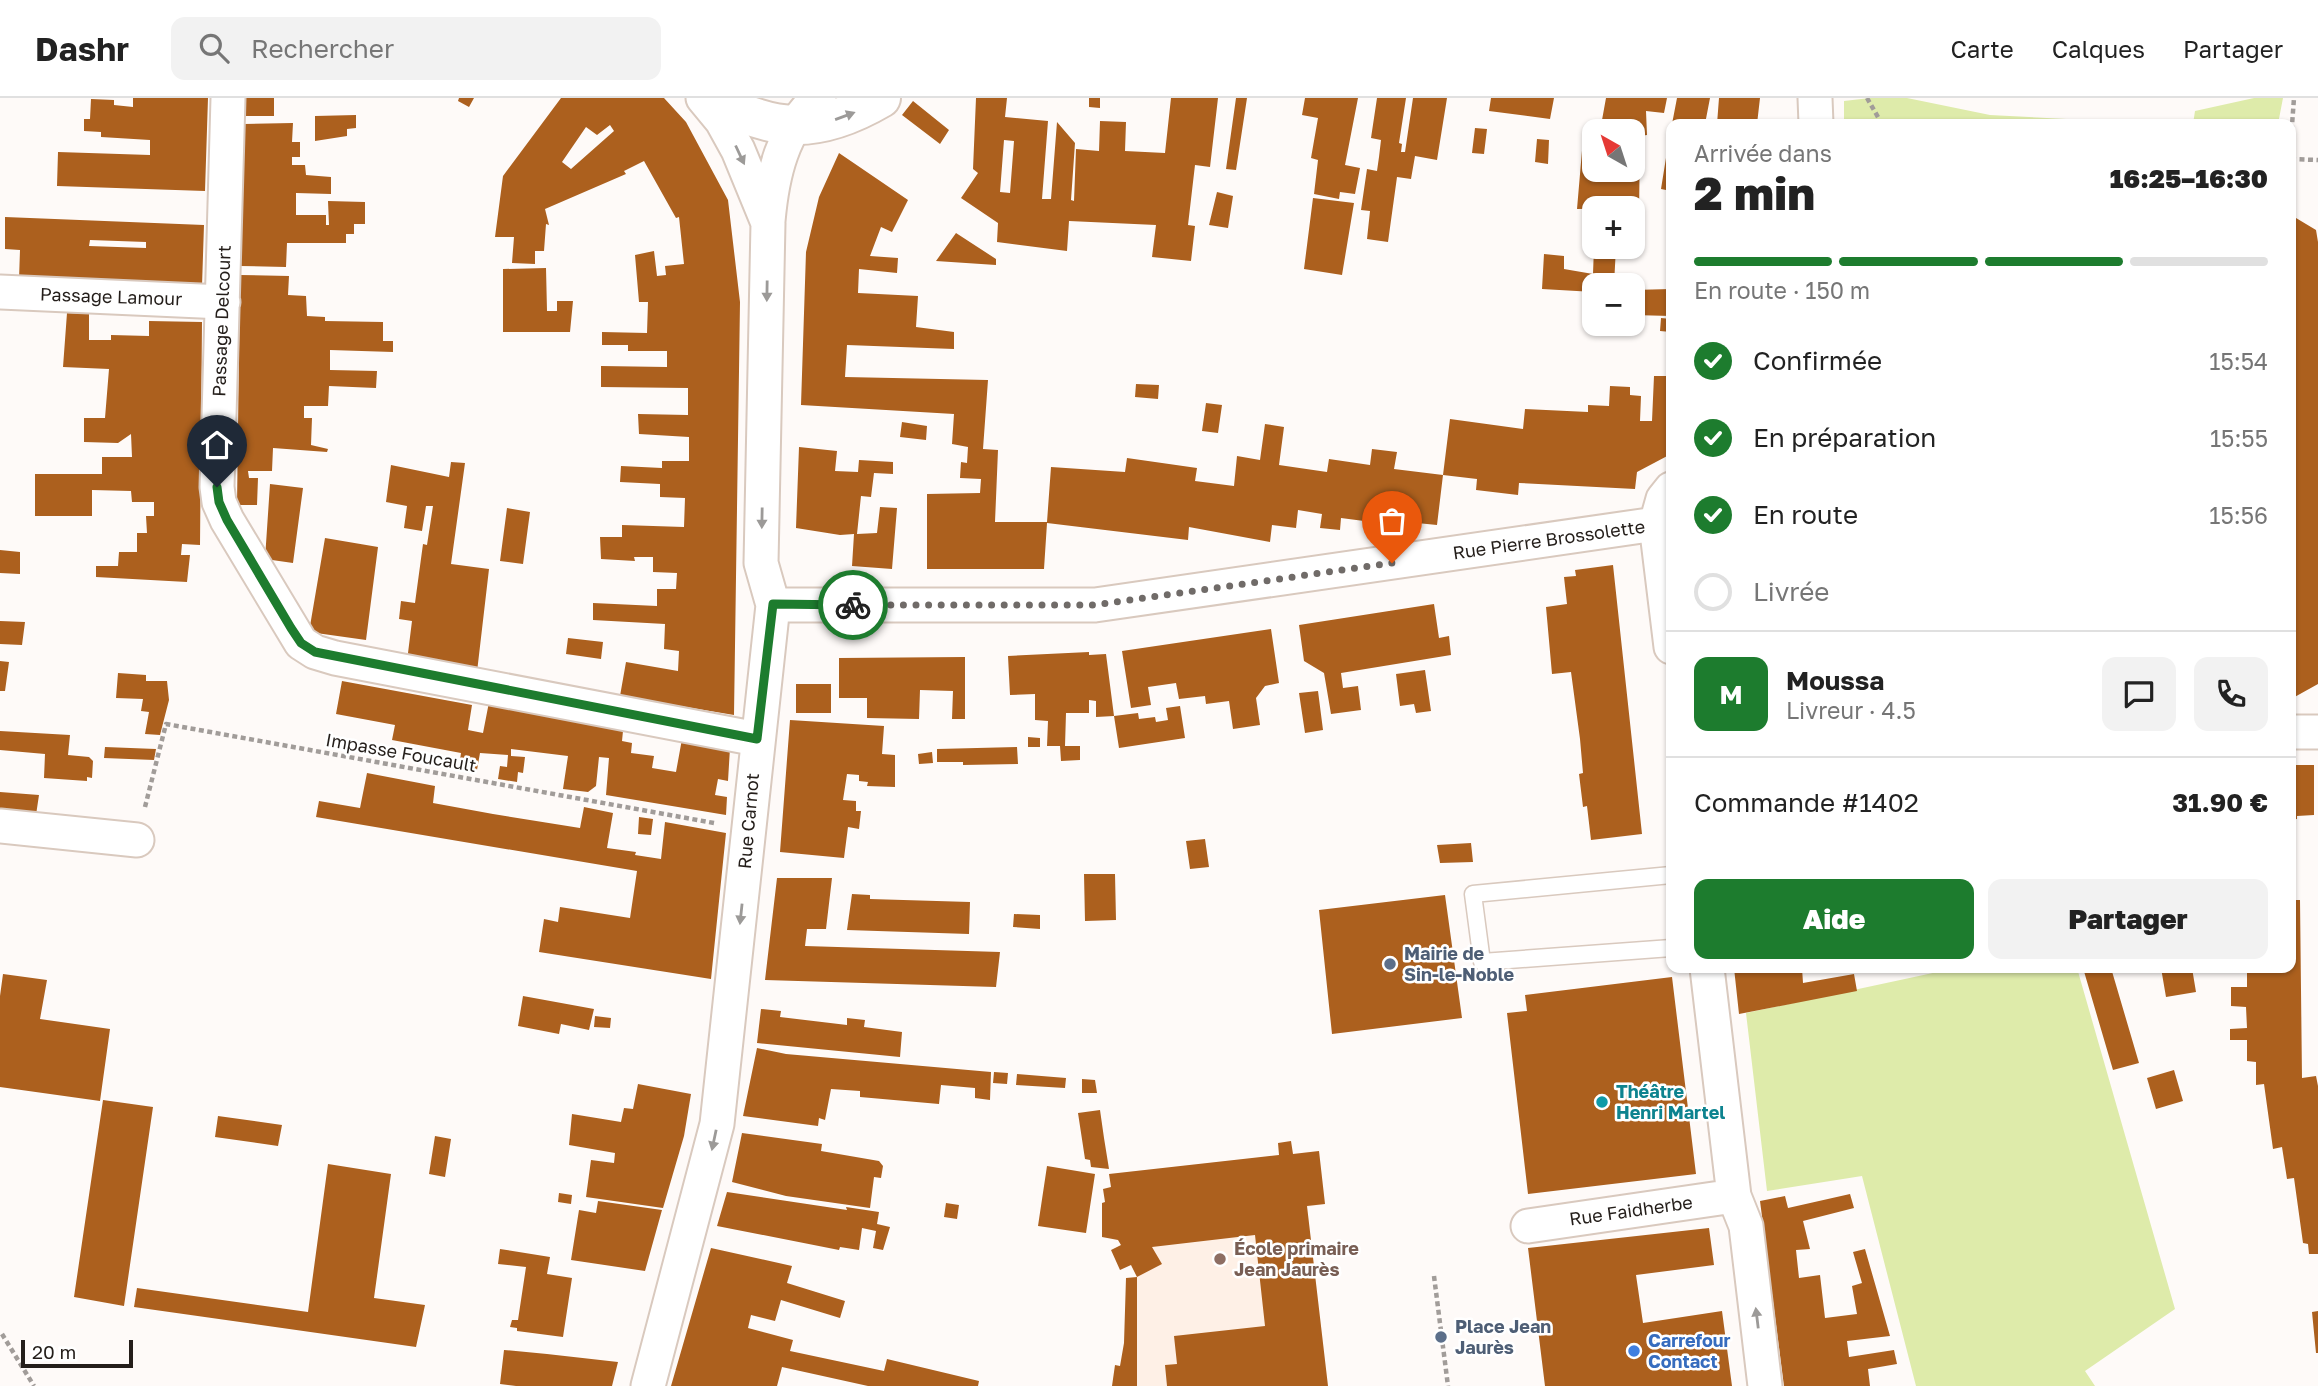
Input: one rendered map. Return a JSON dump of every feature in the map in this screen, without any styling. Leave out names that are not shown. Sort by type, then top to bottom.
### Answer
[{"type":"street","name":"Passage Delcourt","points":[[228,98],[219,502],[301,643],[315,652],[335,658],[757,739]]},
{"type":"street","name":"Rue Carnot","points":[[648,1386],[717,1124],[773,604],[761,563],[768,223],[738,150],[722,121],[703,98]]},
{"type":"street","points":[[711,98],[761,122],[794,126],[838,119],[881,98]]},
{"type":"street","points":[[768,223],[772,186],[779,157],[794,126],[819,98]]},
{"type":"street","points":[[1815,98],[1816,119]]},
{"type":"street","name":"Passage Lamour","points":[[0,292],[223,302]]},
{"type":"street","points":[[1666,495],[1656,524],[1666,606]]},
{"type":"street","name":"Rue Pierre Brossolette","points":[[773,604],[1095,605],[1656,524]]},
{"type":"street","points":[[2296,732],[2318,732]]},
{"type":"street","points":[[0,826],[137,840]]},
{"type":"street","points":[[1708,973],[1734,1196],[1746,1226],[1765,1386]]},
{"type":"street","name":"Rue Faidherbe","points":[[1528,1226],[1734,1196]]},
{"type":"lane","points":[[1666,875],[1473,894],[1482,962],[1666,948]]},
{"type":"path","points":[[1867,98],[1879,119]]},
{"type":"path","points":[[2292,119],[2294,98]]},
{"type":"path","points":[[2296,159],[2318,160]]},
{"type":"path","name":"Impasse Foucault","points":[[137,840],[166,723],[749,829]]},
{"type":"path","points":[[1434,1276],[1448,1386]]},
{"type":"path","points":[[2,1334],[34,1386]]},
{"type":"shaded area","name":"École primaire Jean Jaurès","points":[[1319,1151],[1325,1204],[1307,1207],[1328,1386],[1137,1386],[1137,1277],[1118,1240],[1109,1174]]},
{"type":"green space","points":[[1907,98],[1990,115],[2067,119],[1844,119],[1844,101]]},
{"type":"green space","points":[[2254,98],[2283,98],[2279,119],[2194,119],[2195,111]]},
{"type":"green space","points":[[1933,973],[2078,973],[2175,1309],[2085,1371],[2095,1386],[1916,1386],[1862,1176],[1767,1191],[1746,1013]]},
{"type":"building","points":[[133,98],[208,98],[205,191],[57,186],[58,152],[150,155],[150,140],[101,137],[101,132],[84,131],[84,119],[90,119],[91,99],[114,100],[114,105],[133,107]]},
{"type":"building","points":[[245,98],[274,98],[274,116],[244,116]]},
{"type":"building","points":[[459,98],[474,98],[469,107],[458,101]]},
{"type":"building","points":[[561,98],[664,98],[686,122],[728,200],[740,302],[734,715],[620,696],[626,662],[678,671],[679,651],[664,649],[665,624],[593,620],[593,603],[657,606],[657,589],[676,589],[677,573],[653,572],[653,557],[634,557],[635,561],[601,559],[600,537],[622,537],[622,525],[684,527],[685,498],[660,497],[660,484],[620,482],[621,466],[662,468],[662,461],[689,461],[689,437],[639,434],[638,414],[688,415],[688,388],[601,387],[601,366],[667,367],[667,351],[628,351],[628,345],[602,345],[602,332],[647,333],[648,302],[639,302],[635,255],[654,251],[657,276],[666,275],[665,266],[684,264],[679,217],[676,218],[644,161],[624,171],[626,174],[545,209],[549,225],[546,224],[544,251],[535,251],[535,264],[512,263],[514,237],[495,237],[503,176]],"holes":[[[610,125],[614,131],[571,169],[562,162],[586,127],[597,135]]]},
{"type":"building","points":[[976,98],[1007,98],[1005,117],[1048,121],[1042,199],[1051,199],[1057,122],[1075,143],[1071,200],[1074,201],[1076,149],[1099,151],[1100,121],[1126,122],[1125,151],[1165,153],[1171,98],[1218,98],[1210,167],[1195,165],[1188,225],[1195,226],[1191,261],[1152,257],[1156,225],[1069,221],[1067,251],[997,242],[998,223],[961,198],[978,173],[973,169]],"holes":[[[1004,140],[1014,141],[1010,193],[1000,192]]]},
{"type":"building","points":[[1089,98],[1100,98],[1100,108],[1089,107]]},
{"type":"building","points":[[1236,98],[1247,98],[1236,170],[1226,169]]},
{"type":"building","points":[[1305,98],[1358,98],[1345,165],[1360,168],[1355,194],[1340,192],[1339,199],[1314,194],[1318,160],[1311,158],[1318,118],[1302,115]]},
{"type":"building","points":[[1377,98],[1406,98],[1399,143],[1402,144],[1401,152],[1405,152],[1413,98],[1447,98],[1437,160],[1415,156],[1411,179],[1397,177],[1388,242],[1367,239],[1370,211],[1361,210],[1367,169],[1377,171],[1381,140],[1371,138]]},
{"type":"building","points":[[1491,98],[1554,98],[1550,119],[1489,111]]},
{"type":"building","points":[[1606,98],[1667,98],[1664,113],[1646,111],[1647,135],[1645,119],[1602,119]]},
{"type":"building","points":[[1677,98],[1710,98],[1706,119],[1673,119]]},
{"type":"building","points":[[1719,98],[1760,98],[1758,119],[1717,119]]},
{"type":"building","points":[[913,101],[949,130],[940,144],[902,115]]},
{"type":"building","points":[[356,115],[356,128],[347,129],[347,136],[315,141],[315,116]]},
{"type":"building","points":[[293,123],[292,142],[300,142],[300,157],[292,157],[292,165],[305,165],[306,175],[331,177],[331,194],[296,193],[296,215],[326,215],[326,225],[329,225],[328,201],[365,202],[365,224],[354,224],[354,234],[346,234],[346,243],[287,243],[286,267],[240,266],[244,124]]},
{"type":"building","points":[[1475,128],[1487,129],[1484,154],[1472,153]]},
{"type":"building","points":[[1537,139],[1549,140],[1548,164],[1535,162]]},
{"type":"building","points":[[1582,151],[1582,182],[1639,182],[1639,196],[1582,196],[1582,209],[1577,209]]},
{"type":"building","points":[[839,153],[908,200],[892,232],[881,227],[870,256],[898,258],[897,273],[859,269],[858,293],[918,296],[916,327],[954,332],[954,349],[847,345],[845,377],[988,380],[983,449],[998,450],[995,522],[1047,522],[1051,467],[1125,472],[1127,458],[1197,468],[1195,481],[1234,486],[1237,456],[1260,460],[1265,424],[1284,427],[1279,465],[1327,472],[1329,459],[1370,465],[1372,449],[1397,452],[1394,469],[1443,475],[1437,525],[1387,520],[1387,524],[1341,518],[1340,530],[1320,528],[1322,514],[1298,510],[1296,528],[1272,525],[1270,542],[1189,527],[1188,540],[1047,523],[1044,569],[927,569],[927,494],[980,493],[981,479],[960,478],[961,462],[967,463],[968,447],[952,444],[954,414],[801,405],[806,252],[819,197]]},
{"type":"building","points":[[1666,158],[1666,190],[1661,189]]},
{"type":"building","points":[[1217,192],[1233,196],[1228,228],[1209,225]]},
{"type":"building","points":[[1313,198],[1354,203],[1342,275],[1304,269]]},
{"type":"building","points":[[5,217],[204,225],[202,286],[19,280],[20,250],[5,249]],"holes":[[[90,240],[146,242],[146,248],[89,246]]]},
{"type":"building","points":[[2296,218],[2316,230],[2318,242],[2318,684],[2296,696]]},
{"type":"building","points":[[956,233],[996,259],[996,265],[936,261]]},
{"type":"building","points":[[1544,254],[1564,256],[1564,269],[1587,273],[1582,273],[1582,291],[1542,289]]},
{"type":"building","points":[[1594,259],[1615,259],[1615,273],[1593,273]]},
{"type":"building","points":[[546,268],[547,311],[557,311],[557,301],[573,301],[570,332],[503,332],[503,269]]},
{"type":"building","points":[[240,275],[289,276],[288,295],[306,296],[307,316],[325,317],[325,321],[383,322],[383,341],[393,341],[393,352],[330,350],[330,370],[377,371],[376,388],[329,386],[328,406],[304,406],[304,418],[312,418],[311,445],[328,449],[327,452],[273,448],[272,471],[248,471],[249,478],[258,478],[257,505],[237,505]]},
{"type":"building","points":[[1666,289],[1666,316],[1645,315],[1645,290]]},
{"type":"building","points":[[67,313],[89,314],[89,340],[111,340],[111,335],[149,336],[149,321],[202,322],[200,545],[182,544],[181,555],[190,555],[187,582],[96,577],[96,566],[118,566],[119,552],[137,552],[137,533],[147,533],[146,516],[154,516],[154,502],[132,502],[131,491],[92,490],[92,516],[35,516],[35,474],[102,474],[102,457],[132,457],[131,434],[118,443],[84,442],[84,418],[105,418],[109,369],[63,367]]},
{"type":"building","points":[[1661,318],[1666,318],[1666,332],[1660,331]]},
{"type":"building","points":[[1654,376],[1666,376],[1666,457],[1637,472],[1635,489],[1519,483],[1518,495],[1476,490],[1477,479],[1443,475],[1450,419],[1523,429],[1525,409],[1588,412],[1588,405],[1609,406],[1610,386],[1630,387],[1630,395],[1641,396],[1640,421],[1652,421]]},
{"type":"building","points":[[1136,384],[1159,385],[1158,399],[1135,397]]},
{"type":"building","points":[[1206,403],[1222,405],[1218,433],[1202,431]]},
{"type":"building","points":[[902,422],[927,426],[926,440],[900,437]]},
{"type":"building","points":[[799,447],[837,451],[835,471],[858,472],[859,460],[893,462],[893,474],[874,473],[871,497],[861,496],[857,534],[877,533],[880,507],[897,508],[892,569],[852,566],[854,534],[840,535],[796,528]]},
{"type":"building","points":[[451,462],[465,463],[451,564],[489,569],[477,672],[407,661],[412,621],[399,619],[401,601],[415,603],[423,544],[427,545],[433,506],[426,506],[422,531],[404,528],[407,506],[386,502],[391,465],[449,477]]},
{"type":"building","points":[[270,484],[303,488],[293,563],[265,559]]},
{"type":"building","points":[[507,508],[530,512],[523,564],[500,561]]},
{"type":"building","points":[[325,538],[378,547],[366,640],[309,632]]},
{"type":"building","points":[[0,550],[20,552],[20,574],[0,573]]},
{"type":"building","points":[[1613,565],[1642,834],[1591,840],[1587,806],[1583,807],[1579,774],[1583,773],[1571,672],[1552,674],[1546,607],[1567,604],[1564,577],[1576,576],[1575,570]]},
{"type":"building","points":[[1434,604],[1439,638],[1449,636],[1451,655],[1341,673],[1343,688],[1358,686],[1361,710],[1331,714],[1324,673],[1304,661],[1299,625]]},
{"type":"building","points":[[0,621],[25,622],[22,645],[0,644]]},
{"type":"building","points":[[1271,629],[1279,683],[1265,686],[1256,698],[1260,725],[1233,729],[1229,701],[1206,704],[1205,696],[1179,699],[1176,683],[1148,687],[1151,705],[1131,708],[1122,651]]},
{"type":"building","points":[[568,638],[603,642],[601,659],[566,654]]},
{"type":"building","points":[[1089,652],[1089,655],[1106,654],[1114,716],[1096,717],[1096,701],[1089,700],[1089,713],[1066,713],[1065,746],[1080,746],[1080,760],[1061,761],[1060,746],[1047,746],[1048,721],[1035,720],[1035,694],[1010,695],[1008,656]]},
{"type":"building","points":[[965,657],[965,719],[952,719],[953,691],[920,690],[919,719],[867,718],[867,698],[839,698],[839,658]]},
{"type":"building","points":[[0,661],[9,662],[5,691],[0,691]]},
{"type":"building","points":[[1425,670],[1431,711],[1416,713],[1414,704],[1400,706],[1396,674]]},
{"type":"building","points":[[118,673],[146,675],[146,681],[167,681],[169,700],[160,735],[145,734],[149,712],[141,711],[143,699],[116,698]]},
{"type":"building","points":[[342,681],[472,705],[468,730],[483,733],[490,697],[624,721],[622,741],[632,743],[631,753],[654,756],[652,768],[676,772],[682,739],[730,748],[728,781],[718,779],[715,795],[727,797],[726,815],[606,795],[609,758],[599,757],[596,786],[588,792],[563,789],[568,756],[511,749],[511,756],[525,757],[523,773],[518,772],[517,782],[498,779],[500,766],[507,767],[508,755],[480,753],[477,770],[459,767],[461,753],[392,740],[395,725],[336,714]]},
{"type":"building","points":[[796,684],[831,684],[831,713],[796,713]]},
{"type":"building","points":[[1318,691],[1323,730],[1305,733],[1299,693]]},
{"type":"building","points":[[1180,706],[1185,738],[1119,748],[1114,716],[1138,713],[1139,719],[1155,717],[1156,722],[1168,720],[1166,708]]},
{"type":"building","points":[[790,720],[884,726],[882,754],[895,755],[895,787],[867,786],[868,782],[859,781],[859,775],[847,774],[843,800],[856,801],[856,811],[861,811],[859,829],[848,827],[844,858],[780,852]]},
{"type":"building","points":[[0,731],[70,735],[68,755],[89,757],[93,761],[92,778],[87,777],[87,781],[44,778],[45,754],[0,750]]},
{"type":"building","points":[[1028,737],[1040,738],[1040,747],[1028,747]]},
{"type":"building","points":[[105,747],[156,749],[154,760],[104,758]]},
{"type":"building","points":[[1017,747],[1018,764],[963,765],[963,762],[937,762],[937,749]]},
{"type":"building","points":[[932,752],[933,763],[919,764],[918,754]]},
{"type":"building","points":[[2296,765],[2314,765],[2314,815],[2297,816],[2297,819]]},
{"type":"building","points":[[367,773],[435,786],[433,803],[493,814],[580,828],[584,807],[613,813],[607,848],[636,852],[635,855],[661,859],[665,822],[726,833],[711,979],[539,952],[544,919],[558,922],[560,907],[630,918],[637,871],[316,817],[319,801],[360,808]]},
{"type":"building","points":[[0,792],[39,795],[36,815],[0,811]]},
{"type":"building","points":[[639,817],[653,819],[651,835],[638,834]]},
{"type":"building","points":[[1205,839],[1209,867],[1190,869],[1186,841]]},
{"type":"building","points":[[1471,843],[1473,862],[1440,863],[1437,845]]},
{"type":"building","points":[[1084,874],[1115,874],[1116,920],[1085,921]]},
{"type":"building","points":[[777,878],[832,878],[826,929],[807,929],[805,946],[1000,952],[996,987],[765,980]]},
{"type":"building","points":[[852,894],[870,895],[870,899],[970,902],[969,934],[847,930]]},
{"type":"building","name":"Mairie de Sin-le-Noble","points":[[1445,895],[1462,1018],[1332,1034],[1319,910]]},
{"type":"building","points":[[2296,900],[2300,900],[2302,1078],[2316,1076],[2318,1086],[2318,1254],[2309,1254],[2308,1244],[2303,1243],[2294,1178],[2287,1179],[2282,1147],[2273,1149],[2264,1084],[2256,1085],[2256,1062],[2247,1061],[2247,1040],[2230,1040],[2230,1029],[2247,1028],[2246,1007],[2231,1006],[2231,987],[2247,987],[2247,973],[2296,973]]},
{"type":"building","points":[[1014,914],[1040,915],[1040,929],[1013,927]]},
{"type":"building","points":[[1735,973],[1802,973],[1803,983],[1854,974],[1857,991],[1739,1014]]},
{"type":"building","points":[[2084,973],[2112,973],[2139,1063],[2113,1070]]},
{"type":"building","points":[[2162,973],[2193,973],[2196,992],[2166,997]]},
{"type":"building","points":[[3,974],[47,980],[40,1019],[110,1029],[100,1101],[0,1087],[0,996]]},
{"type":"building","name":"Théâtre Henri Martel","points":[[1672,977],[1696,1174],[1528,1194],[1507,1013],[1527,1011],[1525,995]]},
{"type":"building","points":[[523,996],[594,1009],[589,1030],[561,1024],[559,1034],[518,1026]]},
{"type":"building","points":[[761,1009],[781,1011],[780,1017],[847,1025],[847,1018],[865,1020],[864,1027],[902,1032],[900,1057],[757,1043]]},
{"type":"building","points":[[595,1016],[611,1018],[610,1028],[594,1027]]},
{"type":"building","points":[[757,1048],[786,1054],[991,1072],[990,1100],[975,1098],[975,1088],[941,1085],[939,1104],[860,1097],[860,1091],[831,1089],[825,1120],[819,1118],[818,1126],[743,1116]]},
{"type":"building","points":[[2174,1070],[2183,1101],[2156,1109],[2147,1078]]},
{"type":"building","points":[[994,1072],[1008,1073],[1007,1084],[993,1083]]},
{"type":"building","points":[[1017,1074],[1066,1078],[1065,1088],[1016,1085]]},
{"type":"building","points":[[1082,1079],[1095,1080],[1097,1093],[1082,1093]]},
{"type":"building","points":[[638,1084],[691,1094],[684,1136],[663,1208],[586,1197],[591,1160],[614,1163],[615,1153],[569,1145],[572,1114],[621,1122],[624,1108],[633,1109]]},
{"type":"building","points":[[103,1100],[153,1107],[124,1306],[74,1297]]},
{"type":"building","points":[[1100,1110],[1109,1169],[1091,1167],[1090,1160],[1085,1159],[1078,1113]]},
{"type":"building","points":[[218,1116],[282,1125],[278,1146],[215,1137]]},
{"type":"building","points":[[742,1133],[822,1144],[821,1151],[879,1161],[883,1166],[881,1178],[874,1177],[870,1208],[786,1196],[732,1182]]},
{"type":"building","points":[[435,1136],[451,1139],[445,1177],[429,1174]]},
{"type":"building","name":"École primaire Jean Jaurès","points":[[1291,1141],[1293,1154],[1319,1151],[1325,1204],[1307,1206],[1328,1386],[1167,1386],[1165,1365],[1177,1364],[1174,1336],[1265,1326],[1255,1235],[1152,1247],[1162,1264],[1137,1277],[1131,1265],[1120,1270],[1111,1250],[1121,1245],[1118,1240],[1102,1237],[1102,1203],[1105,1202],[1103,1189],[1111,1187],[1109,1174],[1279,1155],[1278,1143]]},
{"type":"building","points":[[328,1164],[391,1174],[374,1298],[425,1305],[416,1347],[134,1307],[137,1288],[308,1312]]},
{"type":"building","points":[[1047,1166],[1095,1174],[1086,1233],[1038,1226]]},
{"type":"building","points":[[727,1192],[847,1210],[846,1207],[879,1212],[877,1224],[890,1227],[883,1250],[873,1248],[876,1231],[862,1228],[859,1250],[840,1247],[839,1250],[717,1226]]},
{"type":"building","points":[[559,1193],[572,1195],[571,1204],[558,1202]]},
{"type":"building","points":[[1850,1194],[1854,1208],[1803,1221],[1810,1249],[1796,1250],[1799,1278],[1820,1275],[1825,1318],[1857,1314],[1852,1286],[1862,1283],[1853,1252],[1865,1249],[1890,1336],[1847,1341],[1849,1357],[1894,1350],[1897,1364],[1868,1369],[1870,1386],[1784,1386],[1760,1201],[1785,1196],[1788,1208]]},
{"type":"building","points":[[598,1201],[662,1210],[645,1271],[571,1260],[579,1210],[596,1213]]},
{"type":"building","points":[[946,1203],[959,1205],[957,1219],[944,1217]]},
{"type":"building","name":"Carrefour Contact","points":[[1709,1228],[1714,1265],[1636,1275],[1643,1323],[1722,1311],[1732,1386],[1545,1386],[1528,1248]]},
{"type":"building","points":[[711,1248],[792,1266],[787,1283],[845,1301],[840,1318],[781,1300],[775,1321],[751,1315],[748,1328],[793,1340],[790,1351],[884,1371],[887,1359],[979,1381],[978,1386],[868,1386],[782,1367],[777,1386],[671,1386]]},
{"type":"building","points":[[500,1249],[550,1257],[547,1274],[572,1278],[563,1337],[517,1331],[517,1328],[510,1327],[512,1320],[518,1320],[526,1267],[498,1264]]},
{"type":"building","points":[[1137,1277],[1137,1386],[1112,1386],[1115,1365],[1120,1366],[1124,1343],[1126,1278]]},
{"type":"building","points":[[2318,1311],[2318,1353],[2316,1353],[2312,1312]]},
{"type":"building","points":[[504,1350],[618,1362],[612,1386],[516,1386],[500,1384]]},
{"type":"way so far","points":[[853,605],[1095,605],[1392,563]]},
{"type":"place","name":"Mairie de Sin-le-Noble","points":[[1390,964]]},
{"type":"place","name":"Théâtre Henri Martel","points":[[1602,1102]]},
{"type":"place","name":"École primaire Jean Jaurès","points":[[1220,1259]]},
{"type":"place","name":"Place Jean Jaurès","points":[[1441,1337]]},
{"type":"place","name":"Carrefour Contact","points":[[1634,1351]]},
{"type":"route","points":[[217,487],[219,502],[227,520],[291,628],[301,643],[315,652],[757,739],[773,604],[853,605]]}]
